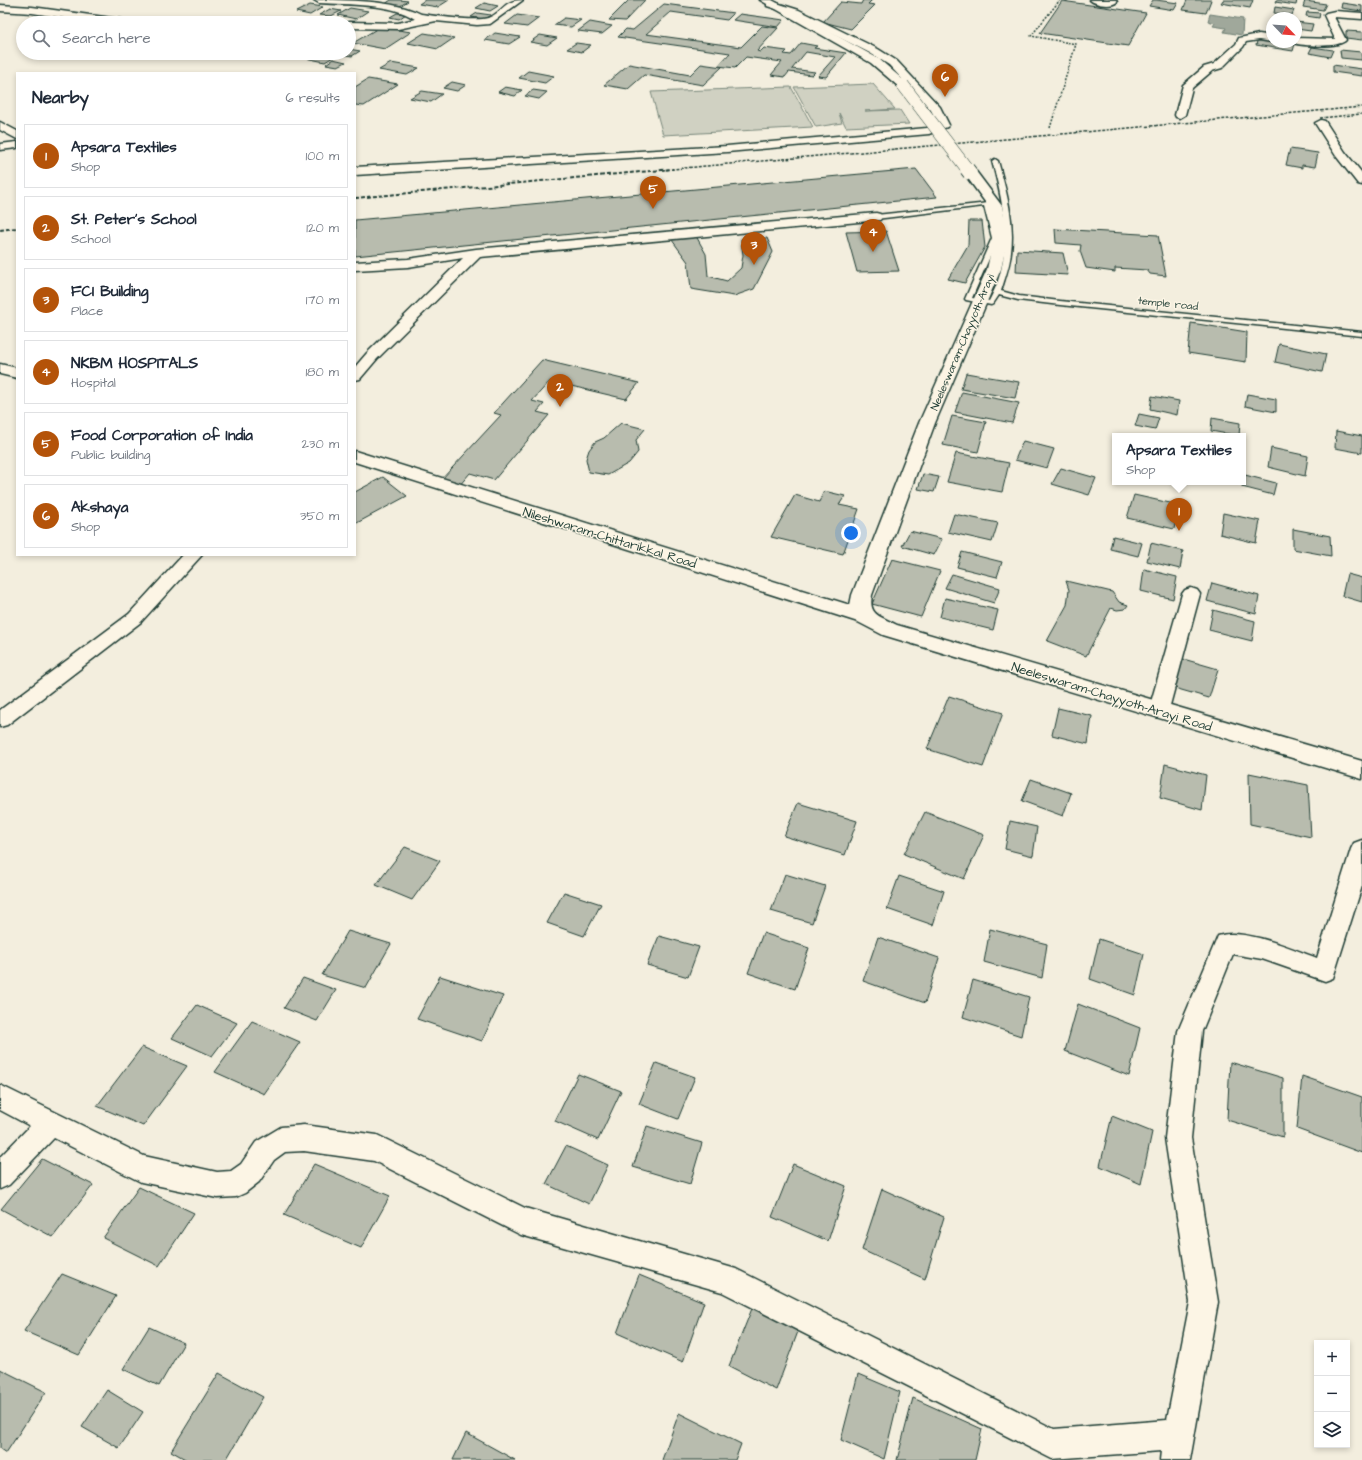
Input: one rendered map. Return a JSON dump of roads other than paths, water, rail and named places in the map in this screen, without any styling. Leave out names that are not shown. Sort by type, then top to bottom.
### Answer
[{"type":"main road","name":"Neeleswaram-Chayyoth-Arayi","points":[[767,2],[875,61],[903,85],[995,206],[1001,237],[994,268],[927,423],[862,595],[860,606],[864,617]]},
{"type":"main road","points":[[0,370],[16,373]]},
{"type":"main road","name":"Nileshwaram-Chittarikkal Road","points":[[356,456],[864,617]]},
{"type":"main road","name":"Neeleswaram-Chayyoth-Arayi Road","points":[[864,617],[890,630],[1362,770]]},
{"type":"street","points":[[319,0],[395,7],[411,12],[419,17],[477,22],[486,21]]},
{"type":"street","points":[[356,25],[398,26],[428,20],[465,25],[490,21],[518,0]]},
{"type":"street","points":[[1095,0],[1112,2],[1111,0]]},
{"type":"street","points":[[356,171],[727,149],[929,131],[943,125],[936,109],[893,63],[874,51],[796,12],[767,2]]},
{"type":"street","points":[[0,8],[28,8],[71,16]]},
{"type":"street","points":[[1302,41],[1335,42],[1341,40],[1337,35],[1329,15],[1362,16]]},
{"type":"street","points":[[1180,115],[1187,87],[1208,69],[1218,66],[1240,45],[1242,40],[1259,37],[1266,38]]},
{"type":"street","points":[[1321,123],[1340,154],[1362,181]]},
{"type":"street","points":[[0,125],[16,135]]},
{"type":"street","points":[[0,147],[16,145]]},
{"type":"street","points":[[356,266],[408,263],[476,253],[876,217]]},
{"type":"street","points":[[356,375],[372,356],[476,253]]},
{"type":"street","points":[[0,720],[135,618],[192,556]]},
{"type":"street","points":[[1159,709],[1192,594]]},
{"type":"street","points":[[0,1097],[141,1168],[217,1185],[236,1184],[250,1173],[265,1151],[281,1140],[304,1138],[377,1148],[521,1221],[726,1279],[1052,1444],[1177,1447],[1204,1302],[1178,1138],[1190,1032],[1226,943],[1262,949],[1325,972],[1362,849]]},
{"type":"street","points":[[0,1176],[51,1123]]},
{"type":"lane","points":[[876,217],[987,204],[995,238],[968,298],[979,302],[991,303],[997,292],[1008,253],[1006,210],[1002,183],[995,161]]},
{"type":"lane","name":"temple road","points":[[997,292],[1018,298],[1060,303],[1362,334]]},
{"type":"railway","points":[[665,170],[1362,107]]},
{"type":"railway","points":[[1320,118],[1362,114]]},
{"type":"railway","points":[[665,170],[673,169]]},
{"type":"railway","points":[[356,198],[665,170]]},
{"type":"railway","points":[[0,230],[16,228]]},
{"type":"place","name":"Akshaya","points":[[945,97]]},
{"type":"place","name":"Food Corporation of India","points":[[653,209]]},
{"type":"place","name":"NKBM HOSPITALS","points":[[873,252]]},
{"type":"place","name":"FCI Building","points":[[754,265]]},
{"type":"place","name":"St. Peter's School","points":[[560,407]]},
{"type":"place","name":"Apsara Textiles","points":[[1179,531]]}]
